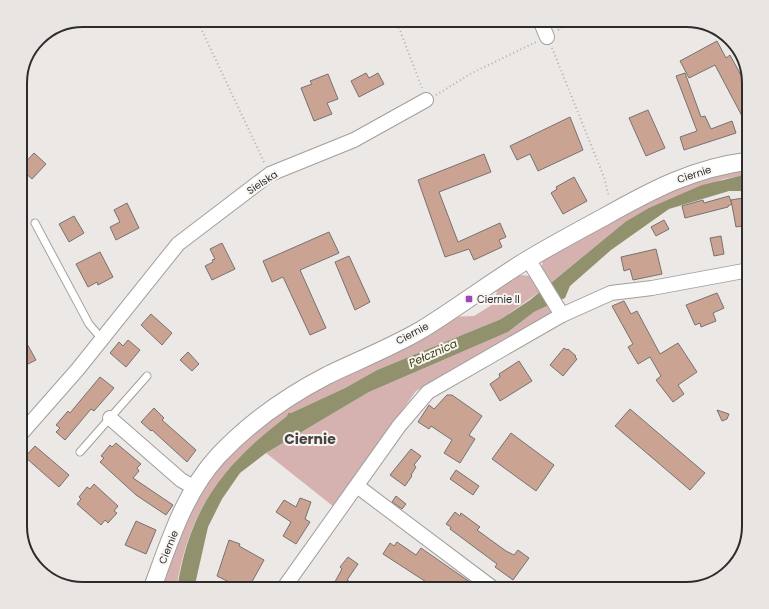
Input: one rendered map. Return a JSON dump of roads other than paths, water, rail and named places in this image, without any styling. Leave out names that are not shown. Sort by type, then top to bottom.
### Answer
[{"type":"street","points":[[543,27],[547,36]]},
{"type":"street","name":"Sielska","points":[[27,427],[78,369],[178,244],[270,174],[354,140],[426,100]]},
{"type":"street","name":"Ciernie","points":[[155,582],[169,542],[195,488],[216,458],[234,439],[284,400],[327,376],[419,331],[528,259],[672,181],[716,167],[742,162]]},
{"type":"street","points":[[528,259],[559,309]]},
{"type":"street","points":[[288,582],[407,415],[428,392],[559,309],[611,293],[652,288],[742,271]]},
{"type":"street","points":[[110,418],[182,480],[195,488]]},
{"type":"street","points":[[356,486],[485,582]]},
{"type":"lane","points":[[35,223],[89,324],[102,339]]},
{"type":"lane","points":[[80,452],[147,376]]},
{"type":"water","name":"Pełcznica","points":[[742,175],[742,191],[729,191],[669,209],[611,250],[570,286],[565,298],[534,312],[508,332],[369,392],[266,453],[240,473],[222,499],[208,527],[196,582],[178,582],[191,534],[200,511],[212,490],[244,453],[264,434],[287,416],[288,413],[291,413],[345,388],[377,370],[501,319],[530,300],[625,222],[649,208],[702,185]]},
{"type":"place","name":"Ciernie II","points":[[469,299]]},
{"type":"district","name":"Ciernie","points":[[310,439]]}]
